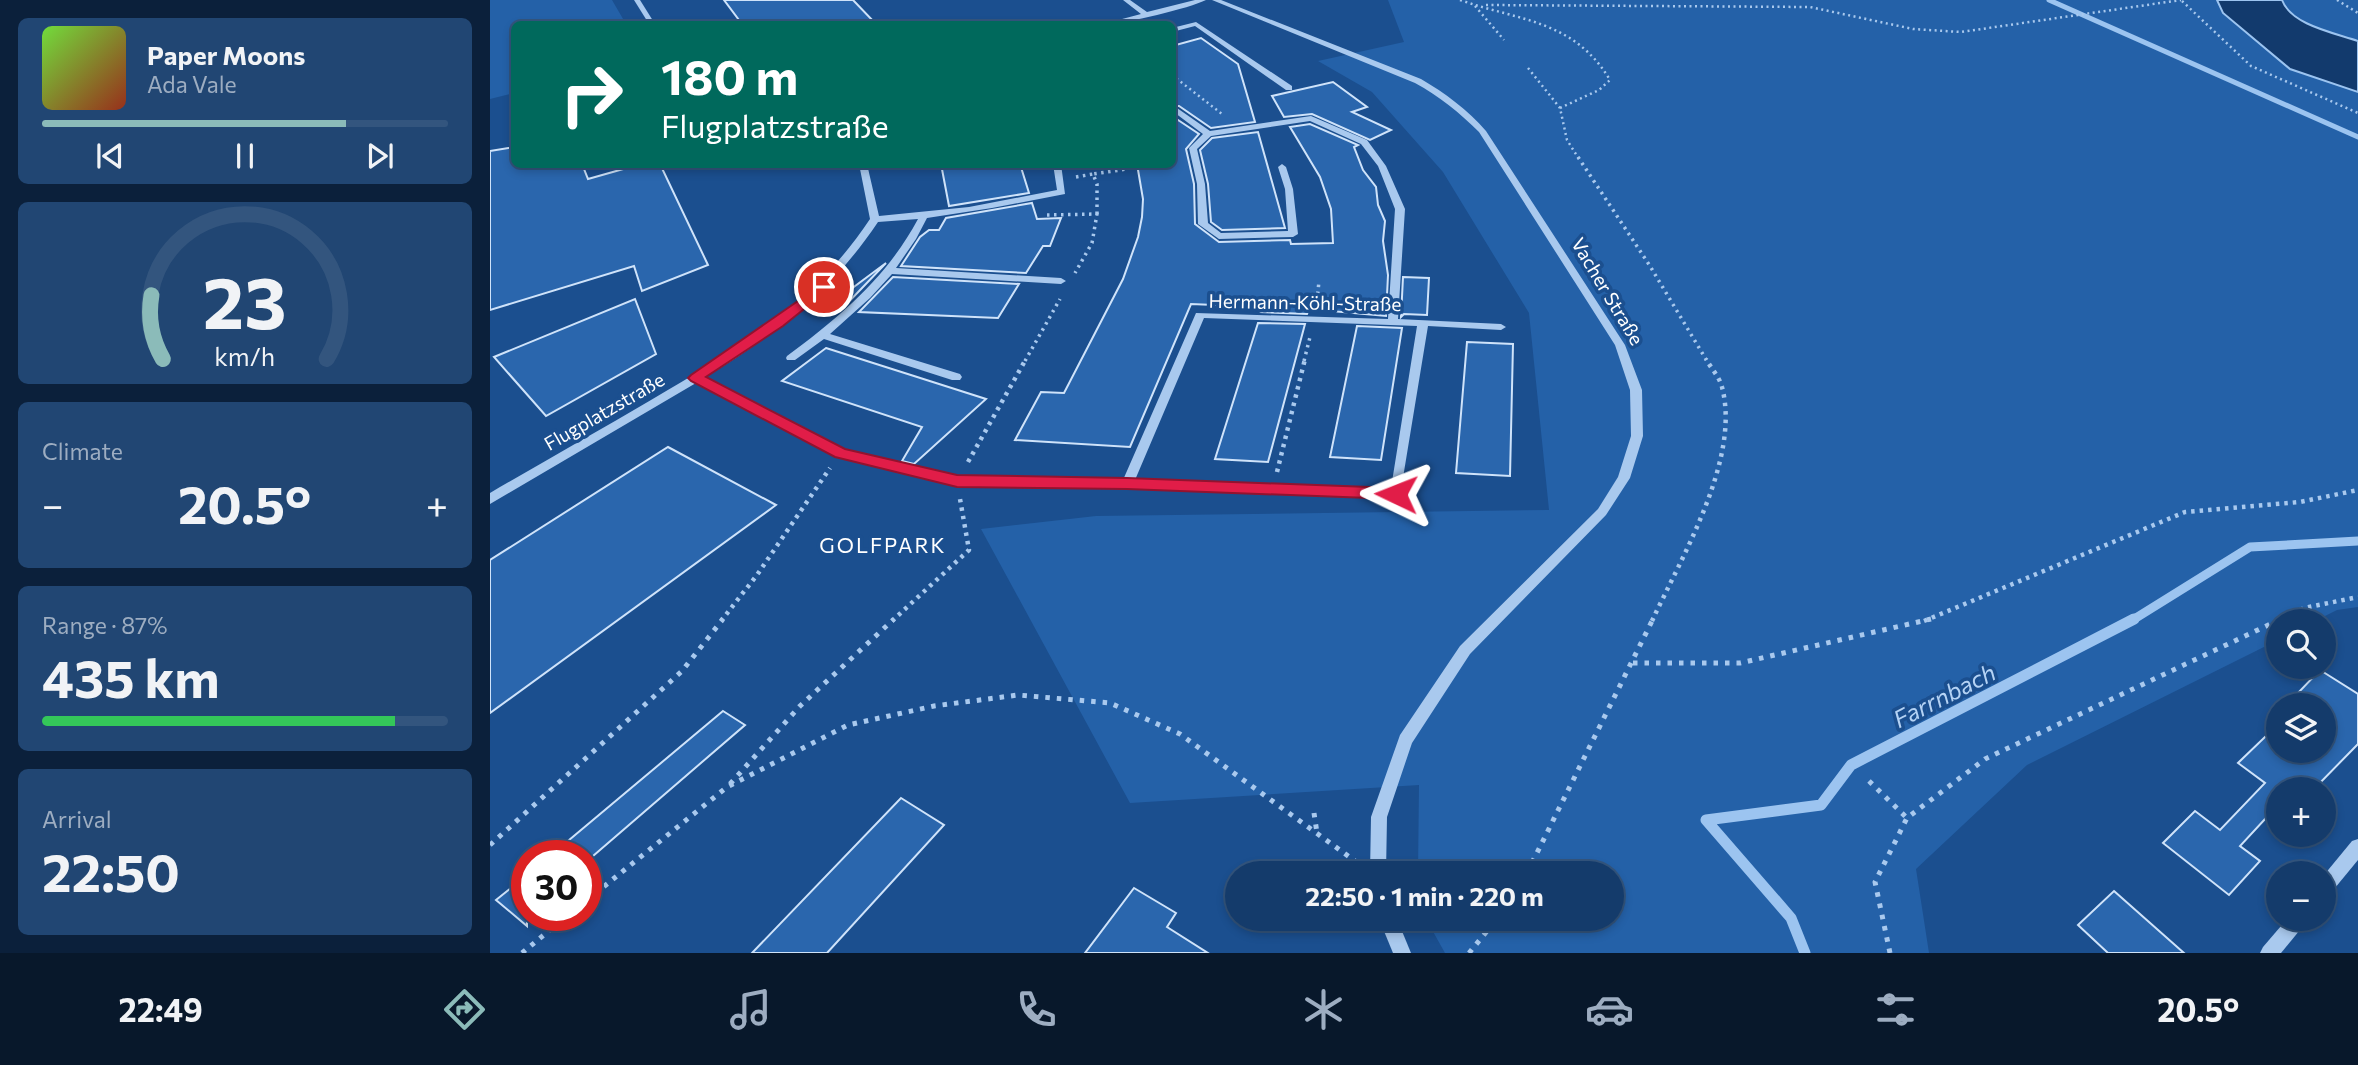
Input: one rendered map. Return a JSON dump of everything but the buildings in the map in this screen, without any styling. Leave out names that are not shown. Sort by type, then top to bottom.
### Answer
[{"type":"street","points":[[637,0],[650,21]]},
{"type":"street","points":[[1126,0],[1147,15]]},
{"type":"street","points":[[1122,21],[1203,0]]},
{"type":"street","name":"Vacher Straße","points":[[1215,0],[1418,81],[1461,108],[1482,131],[1620,345],[1636,390],[1637,436],[1624,478],[1602,512],[1465,650],[1405,740],[1379,817],[1378,861]]},
{"type":"street","points":[[1176,29],[1196,24],[1289,88]]},
{"type":"street","points":[[1176,110],[1208,134]]},
{"type":"street","points":[[1282,167],[1289,189],[1293,234],[1219,236],[1203,224],[1201,184],[1193,148],[1208,134],[1311,118],[1364,142],[1382,166],[1400,209],[1393,322]]},
{"type":"street","points":[[864,168],[875,219],[923,217],[987,208],[1062,192],[1058,168]]},
{"type":"street","points":[[791,358],[823,335],[890,271],[913,239],[923,217]]},
{"type":"street","name":"Flugplatzstraße","points":[[490,499],[696,378],[778,323],[824,287],[860,246],[875,219]]},
{"type":"street","points":[[890,271],[1065,284]]},
{"type":"street","name":"Hermann-Köhl-Straße","points":[[1127,484],[1200,315],[1500,327]]},
{"type":"street","name":"Hermann-Köhl-Straße","points":[[696,378],[841,453],[957,481],[1396,494],[1423,323]]},
{"type":"street","points":[[823,335],[957,377]]},
{"type":"street","points":[[2336,874],[2358,847]]},
{"type":"street","points":[[1393,931],[1402,953]]},
{"type":"street","points":[[2269,953],[2288,931]]},
{"type":"path","points":[[1460,0],[1512,14],[1567,34],[1603,63],[1610,80],[1599,90]]},
{"type":"path","points":[[1475,5],[1810,7],[1913,29],[1961,32],[2181,0],[2251,66],[2358,113]]},
{"type":"path","points":[[2337,0],[2358,13]]},
{"type":"path","points":[[1475,5],[1504,40]]},
{"type":"path","points":[[1528,68],[1560,108]]},
{"type":"path","points":[[602,888],[727,787],[800,706],[969,550],[957,481],[1065,284],[1092,243],[1097,214],[1097,184],[1093,174],[1127,169]]},
{"type":"path","points":[[1034,215],[1097,214]]},
{"type":"path","points":[[1273,489],[1314,318],[1320,281]]},
{"type":"path","points":[[490,845],[682,671],[757,575],[841,453]]},
{"type":"path","points":[[1633,663],[1740,663],[1931,619],[2104,549],[2185,512],[2300,502],[2358,490]]},
{"type":"path","points":[[1890,953],[1875,882],[1907,818],[1985,759],[2304,608],[2358,597]]},
{"type":"path","points":[[727,787],[848,724],[934,706],[1018,695],[1110,704],[1180,734],[1356,861]]},
{"type":"path","points":[[1869,781],[1907,818]]},
{"type":"path","points":[[1314,813],[1317,833]]},
{"type":"path","points":[[522,953],[549,931]]},
{"type":"path","points":[[1469,953],[1488,931]]},
{"type":"shaded area","points":[[490,0],[612,0],[624,21],[511,21],[511,94],[490,99]]},
{"type":"shaded area","points":[[1388,0],[2217,0],[2223,13],[2290,69],[2358,92],[2358,607],[2336,610],[2266,609],[2266,646],[2027,765],[1916,869],[1929,953],[1445,953],[1433,931],[1624,931],[1624,861],[1418,861],[1419,785],[1130,803],[981,529],[1096,516],[1549,510],[1529,313],[1443,172],[1372,92],[1318,61],[1404,42]]},
{"type":"shaded area","points":[[2217,0],[2282,0],[2294,16],[2304,22],[2358,41],[2358,92],[2290,69],[2223,13]]},
{"type":"shaded area","points":[[2282,0],[2358,0],[2358,41],[2304,22],[2287,9]]},
{"type":"waterway","points":[[2049,0],[2358,137]]},
{"type":"waterway","name":"Farrnbach","points":[[2131,621],[2250,547],[2358,541]]},
{"type":"waterway","name":"Farrnbach","points":[[1805,953],[1791,918],[1706,820],[1821,805],[1851,765],[2134,619]]},
{"type":"district","name":"GOLFPARK","points":[[883,544]]},
{"type":"route","points":[[824,287],[778,323],[696,378],[841,453],[957,481],[1396,494]]}]
